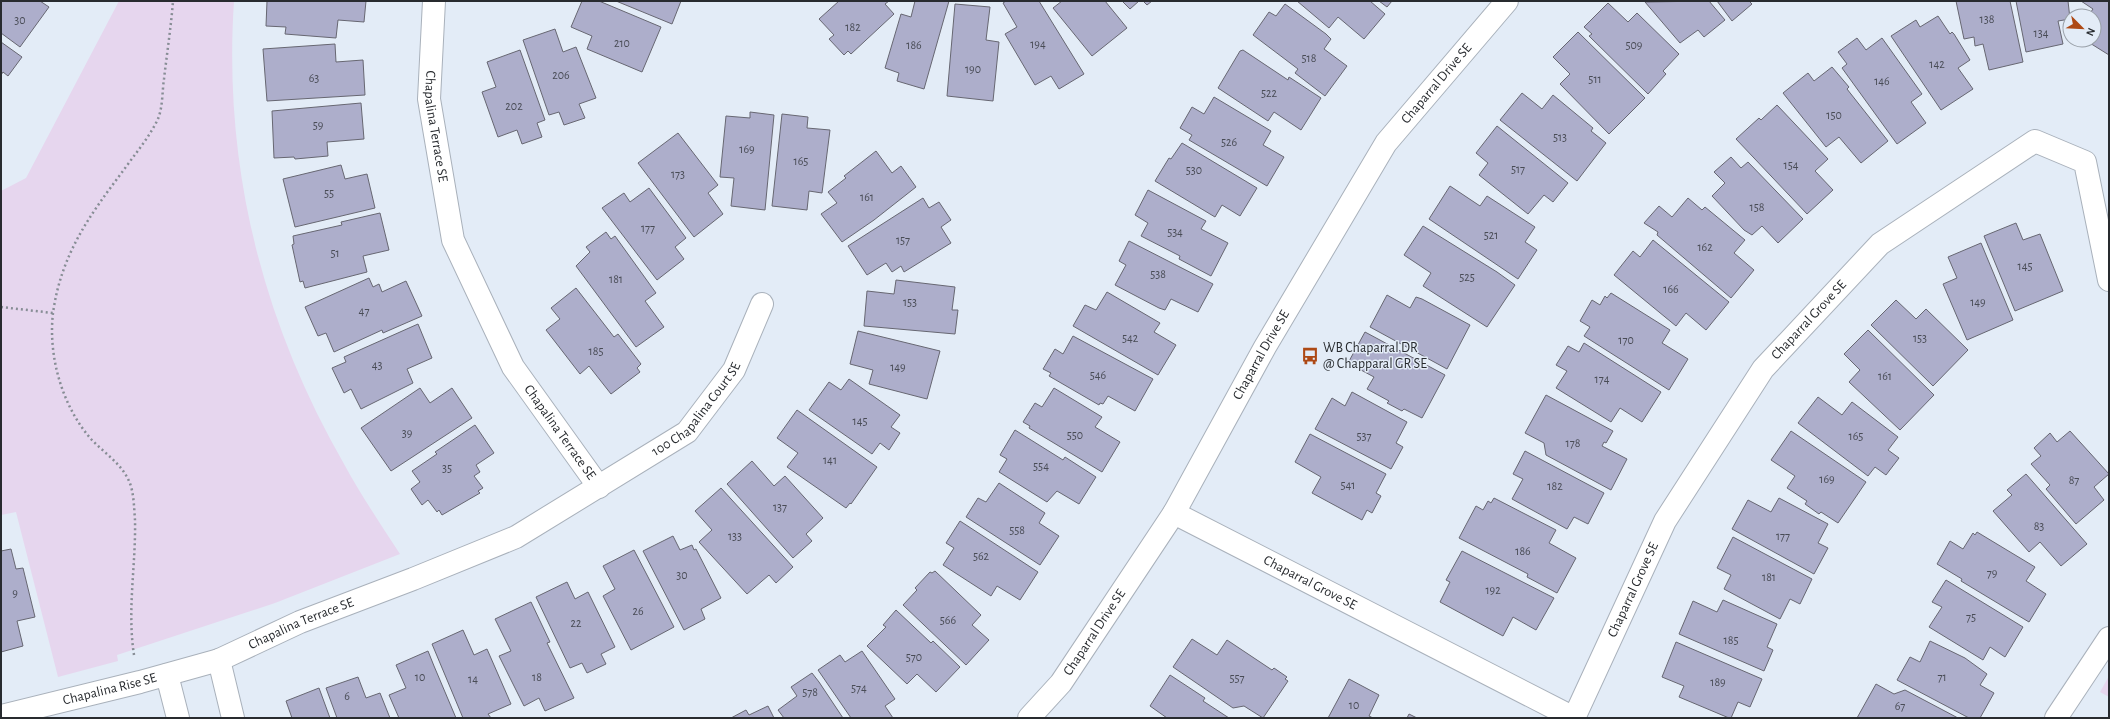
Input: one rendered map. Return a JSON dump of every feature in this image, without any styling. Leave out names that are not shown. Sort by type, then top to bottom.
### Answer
[{"type":"street","name":"Chapalina Terrace SE","points":[[219,660],[300,622],[413,579],[516,537],[599,487],[513,367],[453,240],[429,99],[434,1]]},
{"type":"street","name":"Chaparral Drive SE","points":[[1030,718],[1061,683],[1174,513],[1265,346],[1386,143],[1507,1]]},
{"type":"street","name":"Chaparral Grove SE","points":[[1174,513],[1574,718],[1665,521],[1762,369],[1880,244],[2034,141],[2085,162],[2109,280]]},
{"type":"street","name":"100 Chapalina Court SE","points":[[599,487],[687,432],[734,370],[762,304]]},
{"type":"street","points":[[2056,718],[2109,638]]},
{"type":"street","name":"Chapalina Rise SE","points":[[1,716],[140,682],[219,660]]},
{"type":"street","points":[[219,660],[233,718]]},
{"type":"street","points":[[167,675],[178,718]]},
{"type":"path","points":[[140,682],[132,639],[135,534],[134,506],[130,482],[115,460],[92,439],[76,418],[67,401],[60,382],[55,357],[53,313],[64,268],[77,235],[145,141],[158,119],[173,1]]},
{"type":"path","points":[[1,307],[53,313]]},
{"type":"shaded area","points":[[119,1],[234,1],[232,62],[235,123],[242,182],[254,241],[270,298],[291,355],[315,410],[357,487],[400,554],[275,603],[117,655],[118,661],[58,677],[16,512],[1,515],[1,191],[26,178]]},
{"type":"shaded area","points":[[2109,676],[2109,697],[2100,692]]},
{"type":"building","points":[[1,1],[40,1],[49,7],[20,47],[1,33]]},
{"type":"building","points":[[267,1],[366,1],[364,22],[338,20],[336,38],[285,34],[286,27],[266,26]]},
{"type":"building","points":[[582,1],[599,1],[661,27],[642,72],[587,49],[592,36],[571,27]]},
{"type":"building","points":[[616,1],[681,1],[672,24]]},
{"type":"building","points":[[839,1],[889,1],[885,4],[894,14],[851,54],[848,51],[844,55],[829,39],[834,35],[819,19]]},
{"type":"building","points":[[915,1],[949,1],[924,89],[897,81],[899,73],[885,68],[901,14],[911,17]]},
{"type":"building","points":[[1006,1],[1039,1],[1084,74],[1059,89],[1051,76],[1035,85],[1005,34],[1017,27],[1003,3]]},
{"type":"building","points":[[1062,1],[1105,1],[1127,28],[1092,56],[1053,8]]},
{"type":"building","points":[[1122,1],[1139,1],[1130,9]]},
{"type":"building","points":[[1143,1],[1152,1],[1147,5]]},
{"type":"building","points":[[1297,1],[1370,1],[1385,14],[1364,39],[1338,17],[1329,28]]},
{"type":"building","points":[[1379,1],[1392,1],[1387,7]]},
{"type":"building","points":[[1709,1],[1725,20],[1704,37],[1698,30],[1680,43],[1645,2]]},
{"type":"building","points":[[1717,1],[1749,1],[1752,4],[1732,21]]},
{"type":"building","points":[[1956,1],[2010,1],[2023,62],[1989,70],[1983,44],[1975,46],[1974,37],[1964,39]]},
{"type":"building","points":[[2016,1],[2068,1],[2069,8],[2062,8],[2062,20],[2058,21],[2062,44],[2026,52]]},
{"type":"building","points":[[2081,1],[2109,1],[2109,55],[2098,48],[2102,48],[2102,8],[2092,8]]},
{"type":"building","points":[[1608,3],[1628,22],[1637,13],[1679,54],[1663,71],[1666,74],[1648,94],[1589,36],[1592,34],[1584,27]]},
{"type":"building","points":[[955,4],[990,7],[986,40],[999,42],[993,101],[947,96]]},
{"type":"building","points":[[1285,4],[1331,39],[1324,49],[1347,66],[1325,96],[1295,73],[1298,69],[1253,35],[1269,12],[1276,16]]},
{"type":"building","points":[[1938,16],[1950,34],[1952,32],[1954,34],[1970,60],[1958,68],[1973,89],[1941,110],[1891,36],[1916,20],[1920,27]]},
{"type":"building","points":[[555,29],[563,52],[576,47],[596,98],[579,104],[585,118],[564,125],[559,112],[549,115],[523,40]]},
{"type":"building","points":[[1578,32],[1645,98],[1609,134],[1560,84],[1570,74],[1553,57]]},
{"type":"building","points":[[1857,38],[1866,50],[1882,38],[1922,94],[1911,102],[1926,123],[1897,144],[1842,68],[1847,64],[1838,52]]},
{"type":"building","points":[[1,42],[22,57],[8,76],[3,72],[1,75]]},
{"type":"building","points":[[335,44],[336,62],[363,60],[365,95],[267,101],[263,49]]},
{"type":"building","points":[[520,50],[545,120],[537,123],[542,137],[522,144],[517,130],[498,137],[482,92],[496,87],[487,62]]},
{"type":"building","points":[[1243,50],[1288,80],[1289,77],[1321,98],[1301,130],[1274,112],[1268,121],[1218,88],[1240,51]]},
{"type":"building","points":[[1832,67],[1849,87],[1847,89],[1888,141],[1861,163],[1839,137],[1826,147],[1783,93],[1808,73],[1814,81]]},
{"type":"building","points":[[1522,93],[1542,109],[1553,95],[1593,128],[1591,131],[1606,143],[1577,181],[1500,120]]},
{"type":"building","points":[[1214,97],[1271,131],[1263,145],[1284,157],[1267,186],[1189,140],[1192,135],[1180,128],[1192,107],[1204,114]]},
{"type":"building","points":[[361,103],[364,139],[327,142],[328,156],[295,159],[294,157],[274,158],[272,111]]},
{"type":"building","points":[[1777,105],[1828,159],[1815,171],[1833,190],[1807,214],[1736,139],[1759,118],[1761,120]]},
{"type":"building","points":[[750,112],[774,115],[765,210],[731,206],[734,178],[720,177],[726,116],[750,118]]},
{"type":"building","points":[[782,114],[808,117],[807,128],[830,130],[822,193],[809,191],[807,210],[772,206]]},
{"type":"building","points":[[1497,126],[1568,183],[1553,202],[1544,195],[1528,214],[1479,175],[1488,163],[1476,153]]},
{"type":"building","points":[[678,133],[718,185],[708,193],[723,214],[694,237],[638,163]]},
{"type":"building","points":[[1182,143],[1257,188],[1240,216],[1222,205],[1215,217],[1155,181],[1169,158],[1171,159]]},
{"type":"building","points":[[876,151],[892,173],[901,166],[916,187],[874,220],[842,242],[821,214],[837,203],[828,192],[846,178],[844,176]]},
{"type":"building","points":[[1731,157],[1741,168],[1748,162],[1803,219],[1778,243],[1762,226],[1752,235],[1744,230],[1712,196],[1725,183],[1714,172]]},
{"type":"building","points":[[341,165],[345,179],[367,174],[375,208],[295,227],[283,179]]},
{"type":"building","points":[[1450,186],[1480,206],[1487,196],[1535,227],[1525,242],[1537,250],[1518,279],[1429,219]]},
{"type":"building","points":[[649,188],[686,238],[675,247],[684,259],[657,280],[602,208],[624,193],[630,202]]},
{"type":"building","points":[[1148,190],[1206,221],[1201,229],[1228,243],[1211,276],[1179,259],[1180,256],[1141,236],[1148,223],[1135,215]]},
{"type":"building","points":[[923,198],[929,208],[939,202],[951,220],[941,227],[951,243],[904,272],[901,266],[892,272],[886,263],[867,275],[848,246]]},
{"type":"building","points":[[1688,198],[1702,210],[1705,207],[1745,240],[1734,253],[1754,270],[1731,298],[1657,235],[1658,232],[1644,223],[1659,206],[1672,217]]},
{"type":"building","points":[[380,213],[389,250],[363,256],[367,272],[305,288],[303,281],[300,282],[292,245],[294,244],[293,236],[342,225],[341,222]]},
{"type":"building","points":[[2016,223],[2023,240],[2040,234],[2063,291],[2015,311],[1984,236]]},
{"type":"building","points":[[1423,226],[1497,272],[1515,285],[1487,327],[1423,286],[1431,273],[1404,255]]},
{"type":"building","points":[[606,232],[611,239],[615,236],[656,293],[645,301],[664,327],[636,347],[576,266],[590,252],[586,247]]},
{"type":"building","points":[[1653,240],[1729,302],[1706,330],[1686,313],[1676,326],[1614,275],[1633,251],[1640,257]]},
{"type":"building","points":[[1129,241],[1213,284],[1198,312],[1171,299],[1165,310],[1115,285],[1126,265],[1119,261]]},
{"type":"building","points":[[1981,243],[2013,320],[1967,340],[1943,284],[1957,278],[1948,257]]},
{"type":"building","points":[[369,278],[373,287],[379,284],[382,292],[406,281],[422,316],[383,333],[382,330],[334,352],[326,333],[318,336],[305,307]]},
{"type":"building","points":[[896,280],[955,287],[952,310],[958,310],[955,334],[864,326],[867,291],[894,294]]},
{"type":"building","points":[[576,288],[614,337],[618,334],[641,364],[637,368],[640,372],[611,394],[589,366],[580,374],[546,330],[560,319],[551,308]]},
{"type":"building","points":[[1107,292],[1160,323],[1154,332],[1176,345],[1158,375],[1073,326],[1085,305],[1096,310]]},
{"type":"building","points":[[1611,293],[1670,330],[1662,343],[1688,359],[1669,390],[1584,336],[1590,327],[1580,321],[1592,300],[1600,305],[1605,296],[1607,298]]},
{"type":"building","points":[[1387,295],[1410,308],[1416,297],[1422,299],[1470,325],[1447,369],[1370,327]]},
{"type":"building","points":[[1896,300],[1916,319],[1926,309],[1968,350],[1933,386],[1871,325]]},
{"type":"building","points":[[418,324],[432,358],[407,369],[413,383],[361,409],[351,389],[344,393],[332,368],[346,362],[344,357]]},
{"type":"building","points":[[1868,330],[1934,395],[1900,430],[1849,382],[1860,370],[1844,354]]},
{"type":"building","points":[[858,331],[940,351],[927,399],[869,384],[873,370],[850,364]]},
{"type":"building","points":[[1365,332],[1445,375],[1422,418],[1404,409],[1402,411],[1387,403],[1389,401],[1367,389],[1374,377],[1348,363]]},
{"type":"building","points":[[1073,336],[1153,379],[1135,411],[1108,396],[1103,404],[1100,403],[1099,405],[1049,376],[1051,373],[1043,369],[1055,349],[1063,354]]},
{"type":"building","points":[[1584,343],[1661,392],[1642,422],[1620,408],[1611,422],[1556,388],[1567,371],[1556,365],[1568,346],[1579,352]]},
{"type":"building","points":[[849,379],[900,415],[891,427],[900,433],[889,450],[880,443],[872,454],[809,410],[829,382],[841,390]]},
{"type":"building","points":[[420,388],[430,403],[452,388],[472,418],[391,471],[361,428]]},
{"type":"building","points":[[1054,388],[1102,417],[1095,427],[1120,442],[1102,472],[1029,428],[1030,426],[1023,422],[1035,403],[1042,407]]},
{"type":"building","points":[[1352,392],[1407,422],[1396,443],[1403,447],[1391,469],[1315,429],[1332,398],[1345,406]]},
{"type":"building","points":[[1546,395],[1613,431],[1606,443],[1604,442],[1602,446],[1627,459],[1611,490],[1546,455],[1544,443],[1525,433]]},
{"type":"building","points":[[1818,397],[1842,415],[1852,402],[1898,437],[1888,450],[1899,458],[1886,475],[1875,467],[1868,476],[1798,423]]},
{"type":"building","points":[[797,410],[877,467],[851,504],[850,503],[846,508],[787,467],[798,453],[777,438]]},
{"type":"building","points":[[475,425],[494,453],[476,465],[480,472],[474,476],[483,488],[478,491],[480,493],[442,515],[439,510],[437,512],[428,500],[422,505],[411,489],[420,482],[412,471],[437,454],[435,452]]},
{"type":"building","points":[[1015,430],[1063,460],[1065,457],[1096,477],[1079,504],[1057,491],[1047,502],[999,472],[1007,459],[1000,455]]},
{"type":"building","points":[[1791,431],[1866,482],[1838,523],[1821,512],[1819,514],[1805,504],[1807,501],[1787,488],[1795,476],[1771,460]]},
{"type":"building","points":[[2070,431],[2109,474],[2094,487],[2104,500],[2076,524],[2046,489],[2050,485],[2031,464],[2041,456],[2034,448],[2050,433],[2057,442]]},
{"type":"building","points":[[1310,434],[1386,474],[1376,493],[1381,496],[1372,513],[1367,510],[1362,520],[1312,493],[1321,477],[1295,462]]},
{"type":"building","points":[[1525,451],[1604,493],[1588,524],[1574,517],[1567,529],[1512,499],[1523,479],[1513,474]]},
{"type":"building","points":[[752,461],[774,486],[785,476],[823,518],[806,534],[812,541],[793,558],[727,484]]},
{"type":"building","points":[[2026,474],[2087,544],[2061,566],[2040,542],[2029,552],[1993,511],[2012,495],[2007,490]]},
{"type":"building","points":[[999,483],[1045,513],[1039,523],[1059,536],[1040,565],[966,517],[978,498],[986,502]]},
{"type":"building","points":[[721,488],[793,567],[776,583],[769,575],[747,594],[699,542],[712,530],[695,511]]},
{"type":"building","points":[[1494,498],[1556,530],[1549,543],[1576,558],[1557,593],[1527,577],[1528,574],[1459,538],[1476,506],[1483,510],[1488,501],[1491,503]]},
{"type":"building","points":[[1779,498],[1828,524],[1818,543],[1828,548],[1814,574],[1732,529],[1748,500],[1771,512]]},
{"type":"building","points":[[960,521],[1038,572],[1020,600],[997,586],[991,596],[943,565],[954,548],[946,543]]},
{"type":"building","points":[[1977,532],[2035,567],[2026,581],[2046,594],[2029,622],[1961,581],[1962,579],[1937,564],[1950,541],[1963,549],[1973,533],[1975,535]]},
{"type":"building","points":[[673,536],[680,550],[692,545],[694,550],[696,549],[721,598],[701,609],[705,619],[684,630],[643,551]]},
{"type":"building","points":[[1733,537],[1812,579],[1800,604],[1790,599],[1780,619],[1724,589],[1731,575],[1717,568]]},
{"type":"building","points":[[11,549],[16,569],[23,568],[35,617],[17,621],[23,646],[1,652],[1,551]]},
{"type":"building","points":[[634,550],[674,627],[631,650],[603,596],[615,589],[603,566]]},
{"type":"building","points":[[1462,551],[1554,598],[1536,630],[1513,617],[1503,636],[1440,602],[1450,582],[1446,580]]},
{"type":"building","points":[[935,571],[981,615],[972,625],[989,640],[966,665],[903,605],[917,590],[915,588],[930,572],[932,573]]},
{"type":"building","points":[[1946,580],[2023,627],[2005,657],[1990,647],[1983,660],[1929,627],[1942,607],[1932,602]]},
{"type":"building","points":[[567,582],[575,599],[588,592],[615,647],[601,654],[606,664],[587,673],[582,663],[570,668],[536,597]]},
{"type":"building","points":[[1723,600],[1777,624],[1767,647],[1773,650],[1764,671],[1679,634],[1693,601],[1717,612]]},
{"type":"building","points":[[531,602],[550,642],[547,643],[574,698],[545,711],[539,698],[524,706],[499,656],[511,651],[495,619]]},
{"type":"building","points":[[896,610],[931,643],[933,641],[960,667],[936,692],[917,674],[907,684],[867,646],[886,627],[883,625]]},
{"type":"building","points":[[463,630],[474,655],[487,649],[511,704],[488,714],[491,718],[463,718],[432,644]]},
{"type":"building","points":[[1192,639],[1217,655],[1227,640],[1272,670],[1274,668],[1287,677],[1285,679],[1288,681],[1263,718],[1244,706],[1233,708],[1173,667]]},
{"type":"building","points":[[1930,641],[1965,658],[1987,674],[1980,685],[1994,693],[1980,718],[1969,718],[1897,680],[1910,657],[1920,662]]},
{"type":"building","points":[[1676,642],[1762,679],[1750,707],[1738,702],[1731,718],[1729,718],[1679,697],[1684,686],[1662,677]]},
{"type":"building","points":[[428,651],[456,718],[399,718],[389,695],[406,688],[396,665]]},
{"type":"building","points":[[862,651],[895,699],[885,706],[893,718],[851,718],[818,670],[840,655],[845,662]]},
{"type":"building","points":[[812,673],[843,718],[784,718],[778,710],[797,696],[791,687]]},
{"type":"building","points":[[1170,675],[1205,698],[1203,701],[1229,718],[1167,718],[1150,706]]},
{"type":"building","points":[[358,677],[366,698],[380,693],[390,718],[337,718],[326,688]]},
{"type":"building","points":[[1349,679],[1379,695],[1369,716],[1373,718],[1328,718]]},
{"type":"building","points":[[1876,684],[1894,694],[1905,690],[1958,718],[1857,718]]},
{"type":"building","points":[[319,688],[330,718],[292,718],[286,701]]},
{"type":"building","points":[[768,706],[774,718],[731,718],[746,710],[749,715]]},
{"type":"building","points":[[1409,714],[1417,718],[1407,718]]},
{"type":"place","name":"WB Chaparral DR @ Chapparal GR SE","points":[[1310,356]]}]
